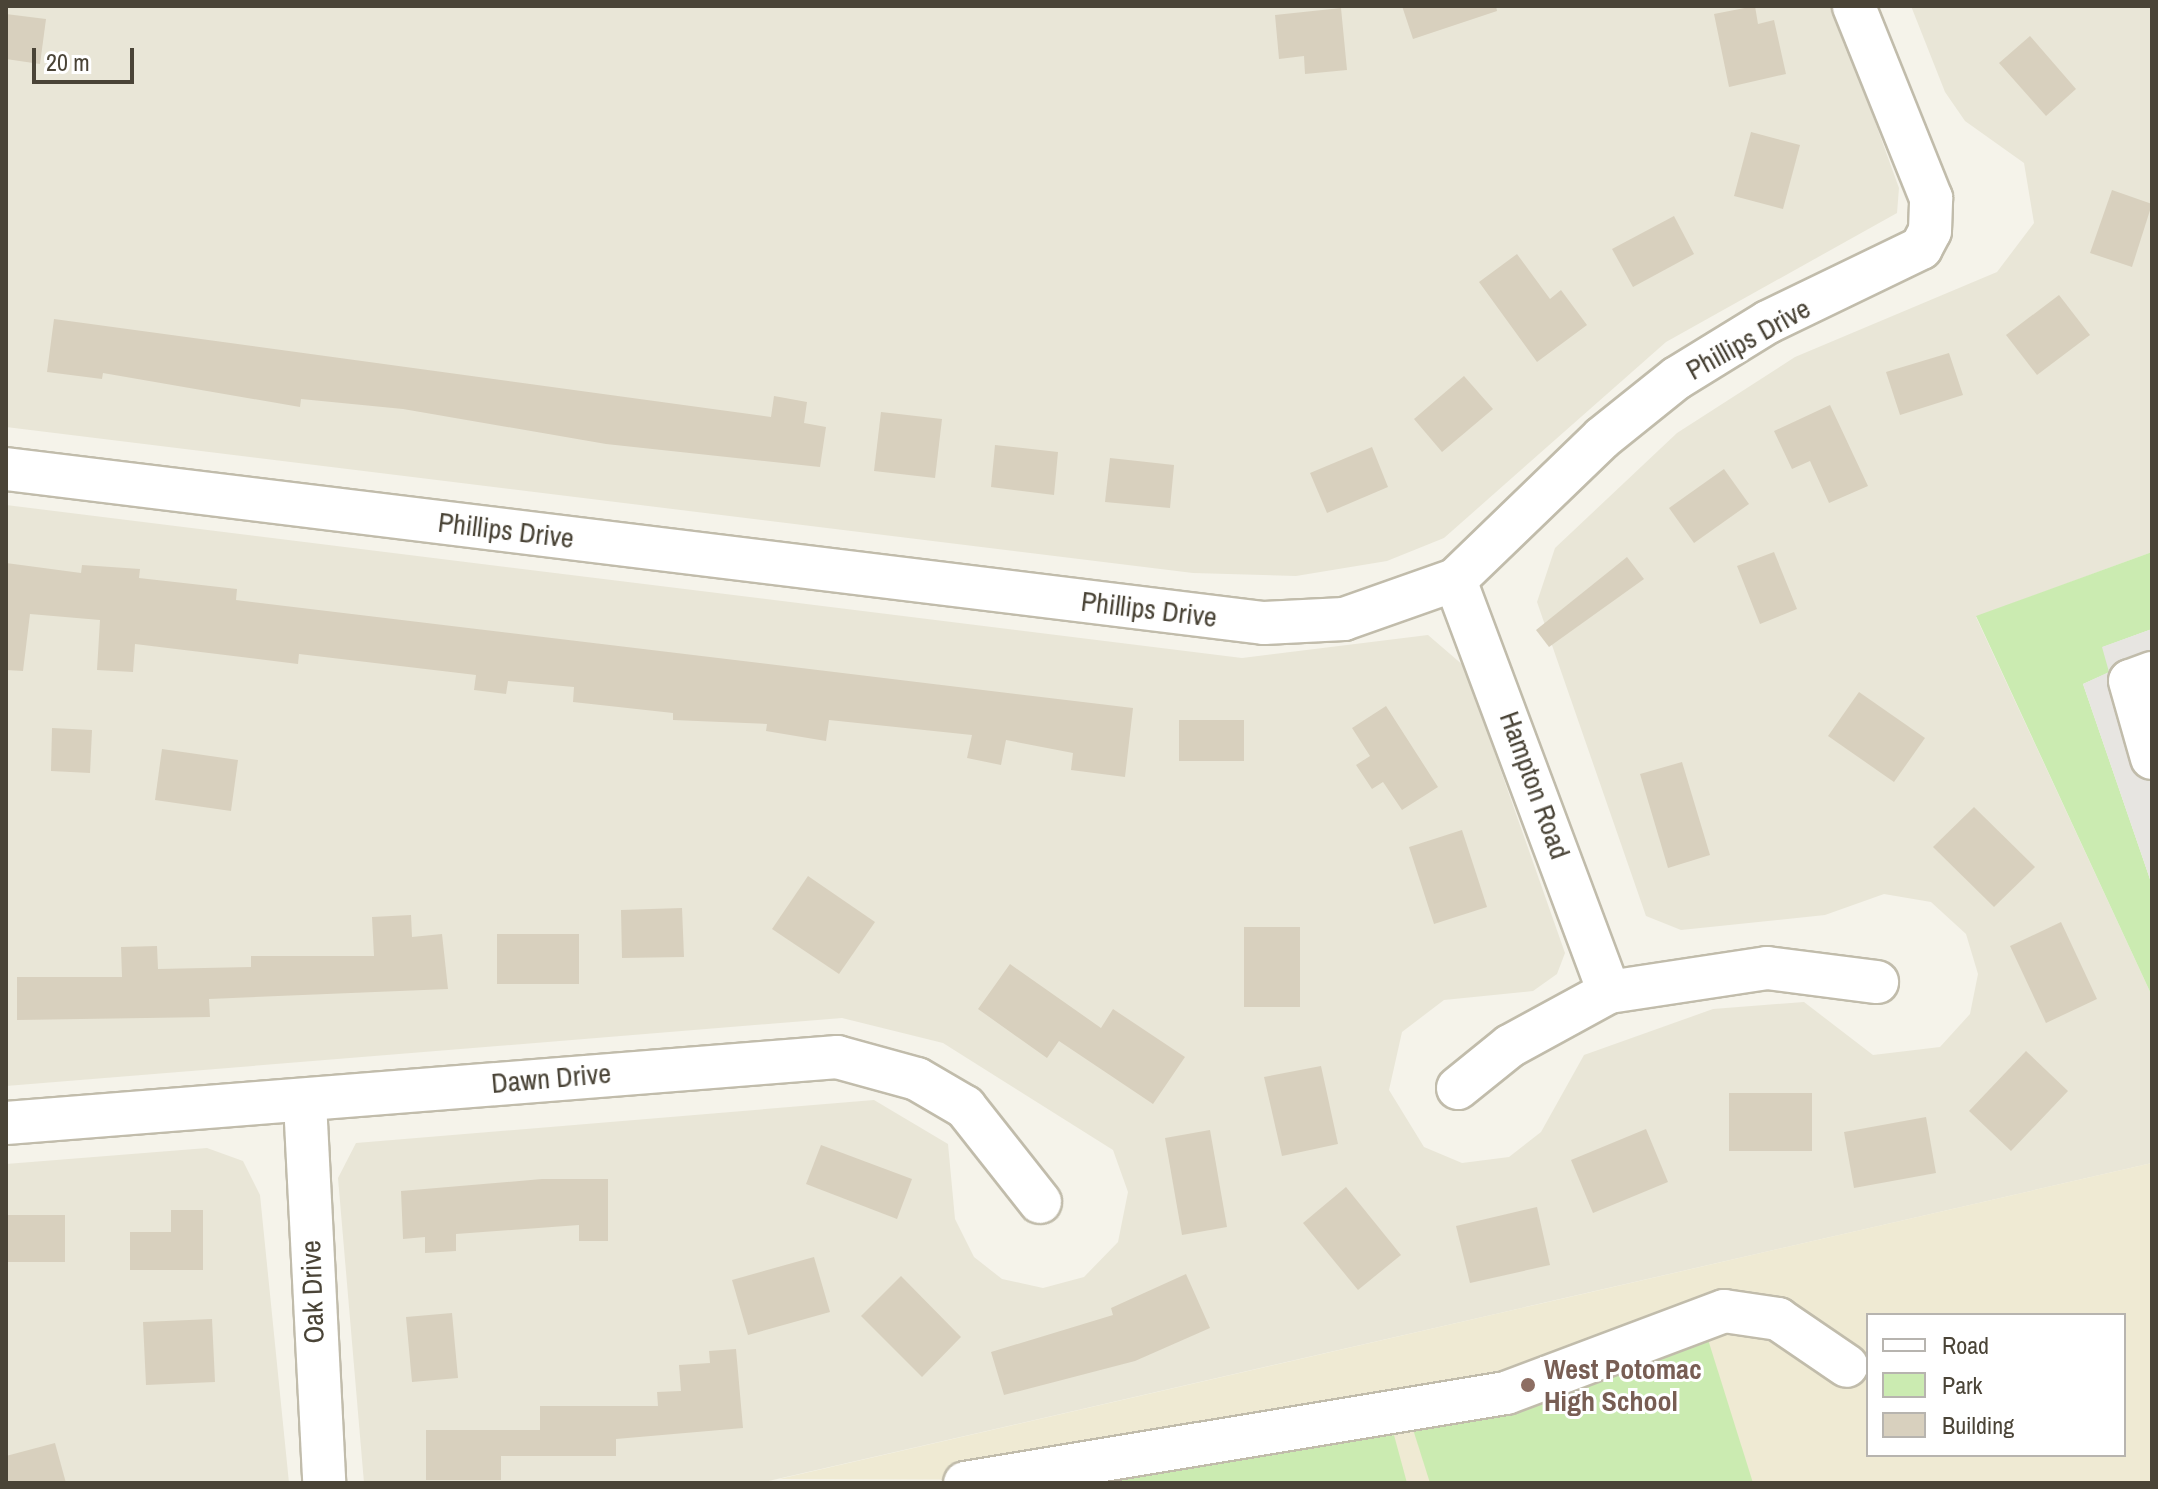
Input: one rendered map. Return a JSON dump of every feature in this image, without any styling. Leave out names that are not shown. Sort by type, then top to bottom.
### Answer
[{"type":"street","name":"Phillips Drive","points":[[6,469],[1264,623],[1344,619],[1455,580],[1602,438],[1677,378],[1768,322],[1896,264],[1921,248],[1949,214],[1854,6]]},
{"type":"street","name":"Hampton Road","points":[[1455,580],[1609,992]]},
{"type":"street","points":[[2152,673],[2130,681],[2152,758]]},
{"type":"street","points":[[1458,1088],[1510,1046],[1609,992],[1767,968],[1877,982]]},
{"type":"street","name":"Dawn Drive","points":[[6,1123],[305,1102],[837,1057],[917,1079],[965,1107],[1040,1202]]},
{"type":"street","name":"Oak Drive","points":[[305,1102],[324,1483]]},
{"type":"street","points":[[965,1483],[1506,1393],[1724,1311],[1778,1319],[1847,1366]]},
{"type":"shaded area","points":[[6,6],[1833,6],[1899,188],[1897,213],[1666,342],[1444,538],[1387,561],[1296,576],[1193,573],[6,427]]},
{"type":"shaded area","points":[[1911,6],[2152,6],[2152,552],[1976,617],[2152,996],[2152,1163],[760,1483],[364,1483],[338,1178],[356,1143],[874,1100],[948,1144],[955,1219],[974,1257],[1002,1279],[1043,1288],[1084,1277],[1118,1242],[1128,1192],[1113,1150],[943,1043],[842,1018],[6,1086],[6,505],[1242,658],[1428,635],[1464,666],[1565,953],[1557,974],[1533,991],[1444,1000],[1402,1032],[1389,1090],[1424,1147],[1462,1163],[1509,1157],[1541,1132],[1584,1055],[1713,1009],[1804,1002],[1873,1055],[1940,1047],[1970,1014],[1978,974],[1966,934],[1931,902],[1884,894],[1825,915],[1681,930],[1646,916],[1537,602],[1555,548],[1677,433],[1795,357],[1997,272],[2034,223],[2024,163],[1965,121],[1945,92]]},
{"type":"shaded area","points":[[2152,629],[2152,885],[2083,684],[2109,672],[2102,647]]},
{"type":"shaded area","points":[[207,1148],[243,1161],[260,1195],[289,1483],[6,1483],[6,1164]]},
{"type":"shaded area","name":"West Potomac High School","points":[[2152,1163],[2152,1483],[779,1479]]},
{"type":"green space","points":[[2152,552],[2152,629],[2103,647],[2110,672],[2083,684],[2152,885],[2152,996],[1976,616]]},
{"type":"green space","points":[[1706,1333],[1753,1483],[1430,1483],[1411,1423]]},
{"type":"green space","points":[[1394,1435],[1407,1483],[1090,1483],[1099,1481]]},
{"type":"building","points":[[1402,6],[1496,6],[1497,11],[1413,39]]},
{"type":"building","points":[[1755,6],[1758,24],[1774,20],[1786,74],[1729,87],[1714,14]]},
{"type":"building","points":[[1341,8],[1347,70],[1305,74],[1304,56],[1279,59],[1275,15]]},
{"type":"building","points":[[6,14],[46,19],[40,64],[6,59]]},
{"type":"building","points":[[2030,36],[2076,89],[2046,116],[1999,63]]},
{"type":"building","points":[[1751,132],[1800,145],[1783,209],[1734,196]]},
{"type":"building","points":[[2112,190],[2152,204],[2132,267],[2090,253]]},
{"type":"building","points":[[1674,216],[1694,254],[1633,287],[1612,249]]},
{"type":"building","points":[[1517,254],[1550,299],[1561,290],[1587,325],[1537,362],[1479,282]]},
{"type":"building","points":[[2059,295],[2090,335],[2037,375],[2006,335]]},
{"type":"building","points":[[54,319],[771,417],[774,396],[807,402],[804,423],[826,427],[820,467],[606,444],[403,409],[301,399],[300,407],[103,373],[102,379],[47,372]]},
{"type":"building","points":[[1949,353],[1963,395],[1900,415],[1886,372]]},
{"type":"building","points":[[1464,376],[1493,409],[1442,452],[1414,419]]},
{"type":"building","points":[[1830,405],[1868,486],[1829,503],[1810,461],[1792,469],[1774,431]]},
{"type":"building","points":[[881,412],[942,419],[935,478],[874,471]]},
{"type":"building","points":[[995,445],[1058,452],[1054,495],[991,487]]},
{"type":"building","points":[[1372,447],[1388,487],[1327,513],[1310,473]]},
{"type":"building","points":[[1110,458],[1174,465],[1170,508],[1105,502]]},
{"type":"building","points":[[1724,469],[1749,504],[1694,543],[1669,508]]},
{"type":"building","points":[[1774,552],[1797,609],[1760,624],[1737,566]]},
{"type":"building","points":[[1627,557],[1644,579],[1549,647],[1536,630]]},
{"type":"building","points":[[6,563],[81,573],[82,565],[140,569],[139,578],[237,589],[236,600],[1133,708],[1125,777],[1071,770],[1073,753],[1006,740],[1001,765],[967,758],[972,735],[829,720],[826,741],[766,731],[767,724],[673,720],[673,713],[573,702],[574,687],[508,681],[506,694],[474,690],[476,675],[299,654],[298,664],[135,644],[133,672],[97,670],[100,620],[30,614],[23,671],[6,670]]},
{"type":"building","points":[[1859,692],[1925,738],[1894,782],[1828,736]]},
{"type":"building","points":[[1386,706],[1438,787],[1402,810],[1383,782],[1372,789],[1356,765],[1370,756],[1352,728]]},
{"type":"building","points":[[1179,720],[1244,720],[1244,761],[1179,761]]},
{"type":"building","points":[[52,728],[92,730],[90,773],[51,771]]},
{"type":"building","points":[[162,749],[238,760],[231,811],[155,800]]},
{"type":"building","points":[[1682,762],[1710,855],[1668,868],[1640,774]]},
{"type":"building","points":[[1974,807],[2035,867],[1994,907],[1933,847]]},
{"type":"building","points":[[1462,830],[1487,907],[1434,924],[1409,847]]},
{"type":"building","points":[[808,876],[875,922],[839,974],[772,929]]},
{"type":"building","points":[[682,908],[684,957],[622,958],[621,910]]},
{"type":"building","points":[[411,915],[412,937],[442,934],[448,989],[209,999],[210,1017],[17,1020],[17,977],[122,977],[121,947],[157,946],[158,969],[251,967],[251,956],[374,956],[372,917]]},
{"type":"building","points":[[2061,922],[2097,999],[2046,1023],[2010,946]]},
{"type":"building","points":[[1244,927],[1300,927],[1300,1007],[1244,1007]]},
{"type":"building","points":[[497,934],[579,934],[579,984],[497,984]]},
{"type":"building","points":[[1010,964],[1101,1028],[1113,1009],[1185,1057],[1153,1104],[1059,1041],[1047,1058],[978,1009]]},
{"type":"building","points":[[2026,1051],[2068,1091],[2011,1151],[1969,1111]]},
{"type":"building","points":[[1321,1066],[1338,1144],[1282,1156],[1264,1077]]},
{"type":"building","points":[[1729,1093],[1812,1093],[1812,1151],[1729,1151]]},
{"type":"building","points":[[1926,1117],[1936,1173],[1854,1188],[1844,1132]]},
{"type":"building","points":[[1646,1129],[1668,1182],[1593,1213],[1571,1160]]},
{"type":"building","points":[[1210,1130],[1227,1227],[1182,1235],[1165,1138]]},
{"type":"building","points":[[821,1145],[912,1179],[897,1219],[806,1184]]},
{"type":"building","points":[[542,1179],[608,1179],[608,1241],[579,1241],[579,1225],[456,1234],[456,1251],[425,1253],[425,1237],[403,1239],[401,1191]]},
{"type":"building","points":[[1346,1187],[1401,1255],[1358,1290],[1303,1223]]},
{"type":"building","points":[[1537,1207],[1550,1265],[1470,1283],[1456,1226]]},
{"type":"building","points":[[171,1210],[203,1210],[203,1270],[130,1270],[130,1232],[171,1232]]},
{"type":"building","points":[[8,1215],[65,1215],[65,1262],[8,1262]]},
{"type":"building","points":[[814,1257],[830,1312],[748,1335],[732,1280]]},
{"type":"building","points":[[1186,1274],[1210,1328],[1135,1361],[1004,1395],[991,1352],[1113,1315],[1111,1308]]},
{"type":"building","points":[[901,1276],[961,1337],[922,1377],[861,1316]]},
{"type":"building","points":[[452,1313],[458,1378],[412,1382],[406,1317]]},
{"type":"building","points":[[212,1319],[215,1382],[146,1385],[143,1322]]},
{"type":"building","points":[[736,1349],[743,1428],[616,1439],[616,1456],[501,1456],[501,1480],[426,1480],[426,1430],[540,1430],[540,1406],[658,1406],[657,1392],[681,1391],[679,1365],[710,1363],[709,1351]]},
{"type":"building","points":[[55,1443],[66,1483],[6,1483],[6,1456]]},
{"type":"place","name":"West Potomac High School","points":[[1528,1385]]}]
